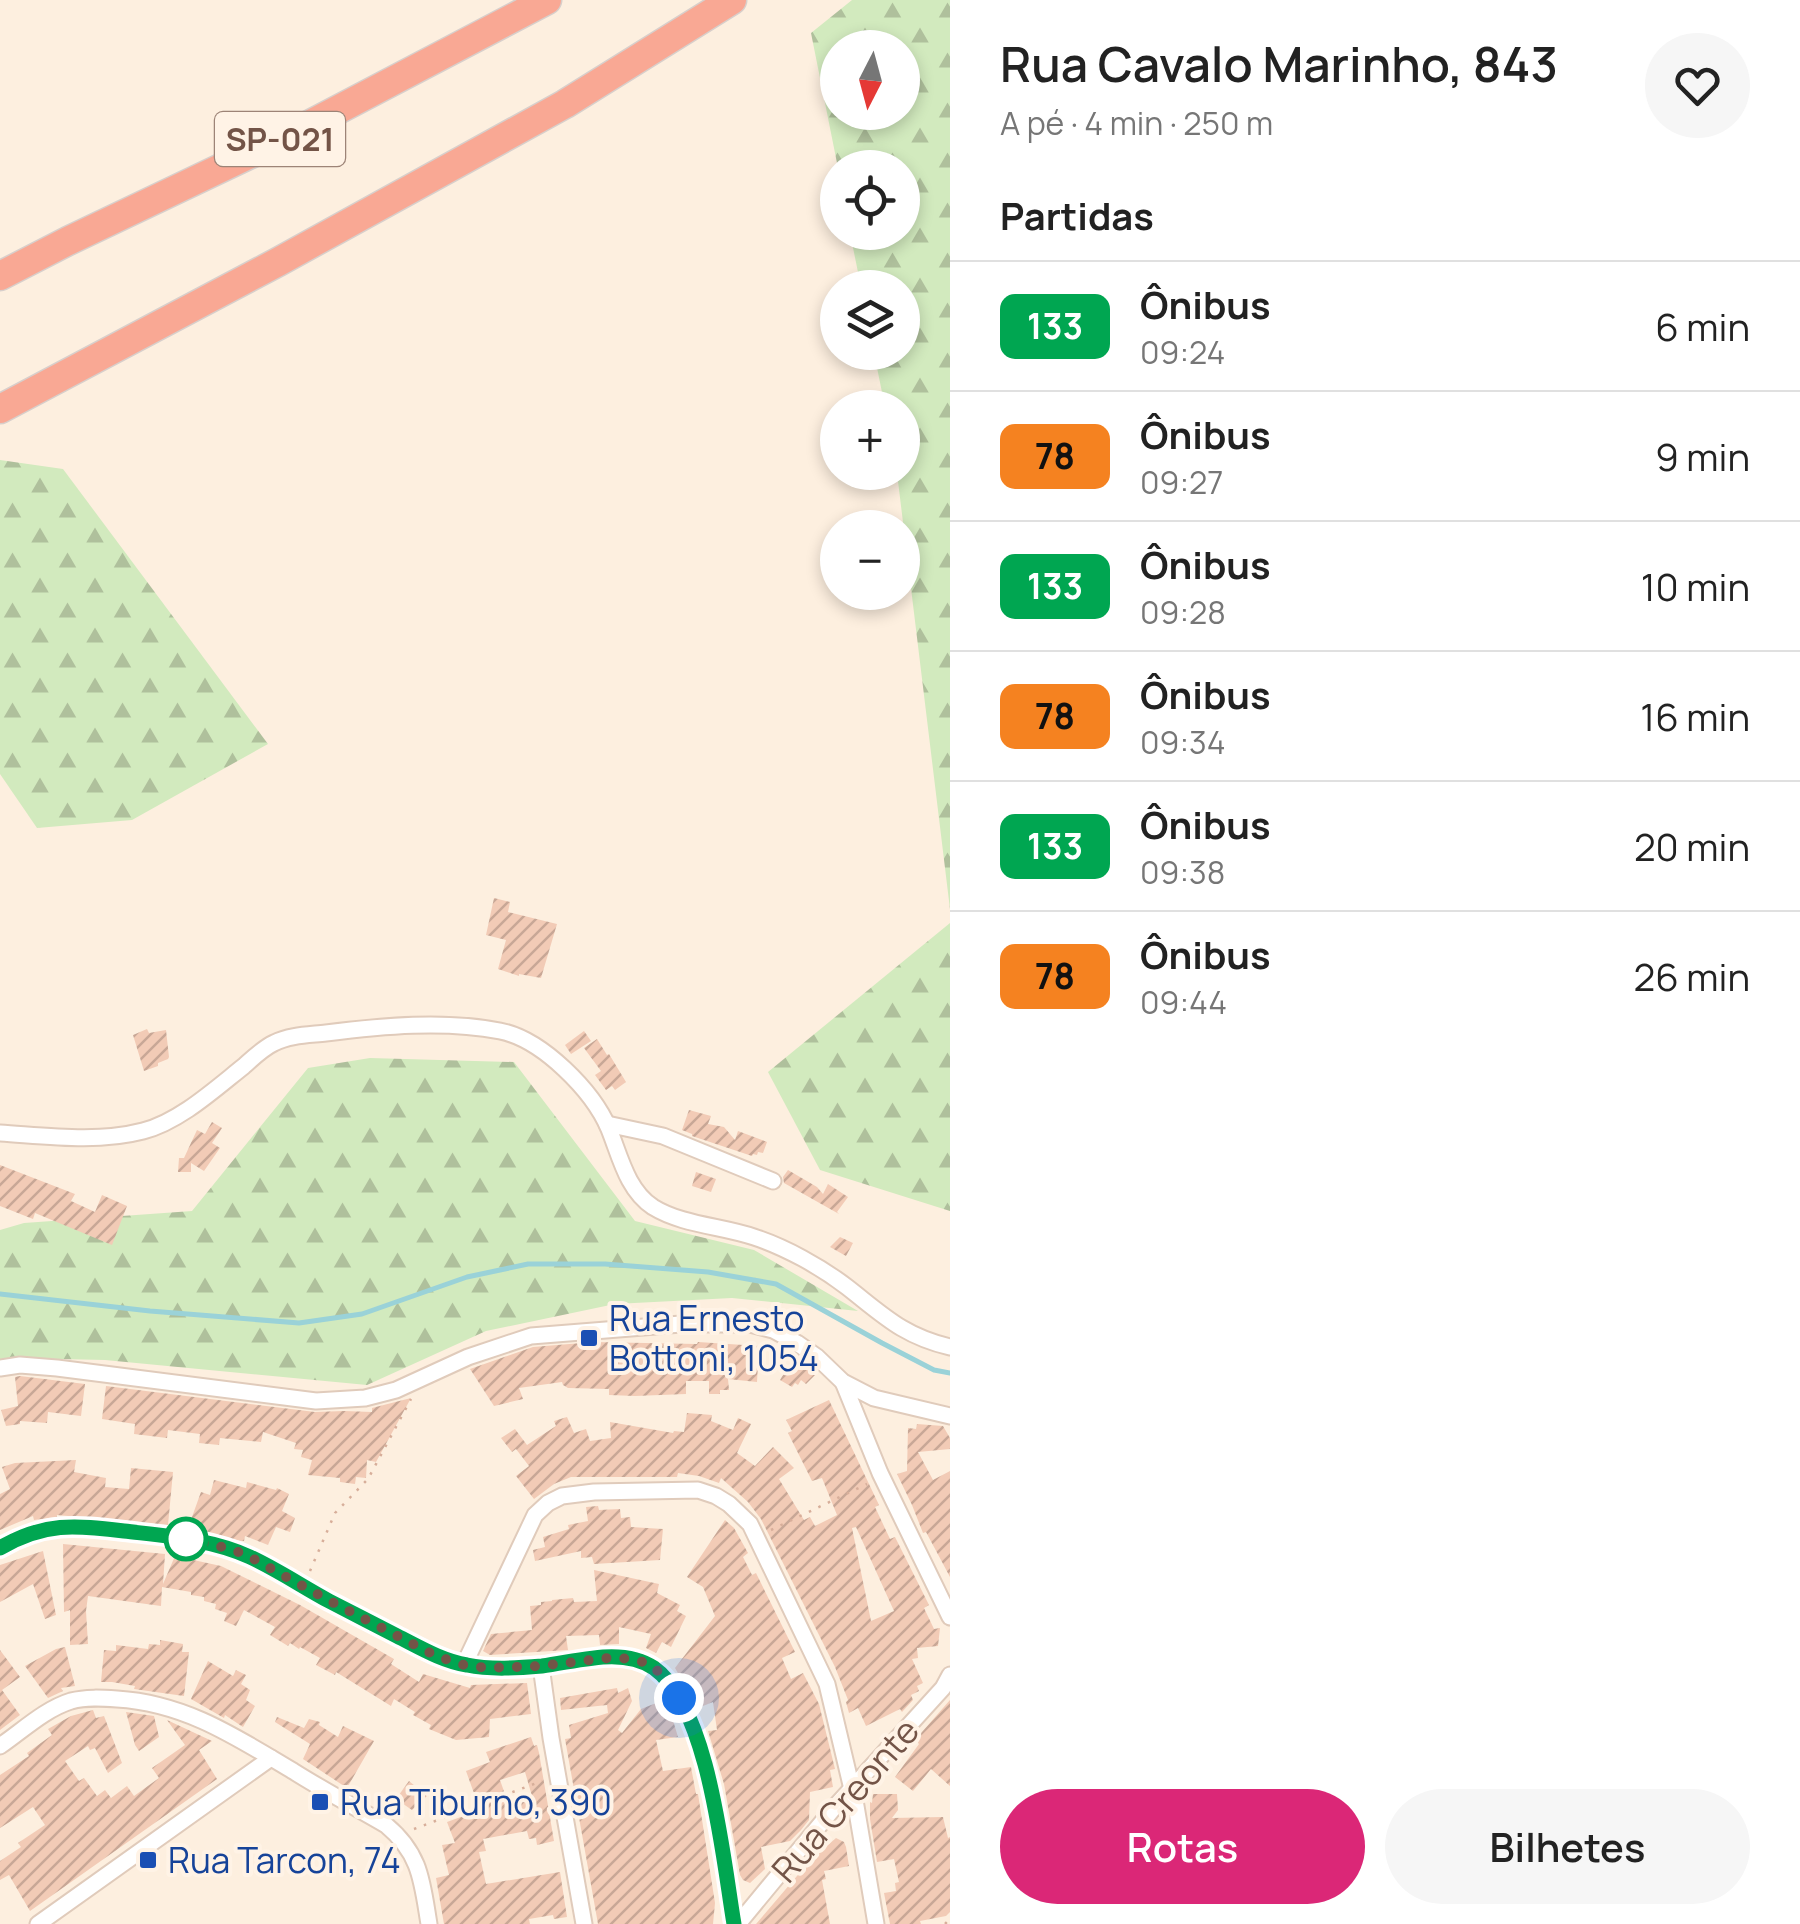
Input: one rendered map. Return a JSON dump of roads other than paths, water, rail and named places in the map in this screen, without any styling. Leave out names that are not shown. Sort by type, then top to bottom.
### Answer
[{"type":"highway","name":"SP-021","points":[[0,276],[286,137],[547,0]]},
{"type":"highway","points":[[0,409],[565,104],[732,0]]},
{"type":"street","points":[[0,1133],[50,1137],[142,1131],[168,1122],[274,1042],[297,1036],[402,1026],[467,1026],[503,1031],[524,1039],[573,1076],[607,1124],[635,1192],[653,1208],[756,1237],[782,1249],[844,1285],[919,1339],[950,1348]]},
{"type":"street","points":[[607,1124],[663,1136],[773,1181]]},
{"type":"street","points":[[0,1368],[57,1368],[316,1402],[365,1398],[396,1390],[468,1357],[530,1336],[681,1324],[750,1324],[773,1330],[817,1357],[843,1382],[874,1398],[950,1416]]},
{"type":"street","points":[[843,1382],[882,1477],[950,1617]]},
{"type":"street","points":[[464,1665],[535,1515],[548,1503],[562,1496],[594,1492],[698,1490],[716,1496],[742,1514],[827,1684],[852,1789],[876,1924]]},
{"type":"street","points":[[0,1548],[21,1535],[69,1526],[179,1537],[231,1549],[436,1656],[464,1665],[541,1666],[616,1657],[643,1662],[656,1669],[669,1684],[688,1719],[709,1782],[736,1924]]},
{"type":"street","points":[[541,1666],[584,1924]]},
{"type":"street","name":"Rua Creonte","points":[[736,1924],[943,1688],[950,1675]]},
{"type":"street","points":[[0,1746],[72,1701],[110,1698],[182,1710],[271,1758],[398,1836],[420,1873],[430,1924]]},
{"type":"street","points":[[38,1924],[271,1758]]},
{"type":"waterway","points":[[0,1294],[299,1323],[362,1314],[467,1277],[528,1264],[605,1264],[708,1272],[776,1284],[934,1370],[950,1373]]},
{"type":"place","name":"Rua Ernesto Bottoni, 1054","points":[[589,1338]]},
{"type":"place","name":"Rua Tiburno, 390","points":[[320,1802]]},
{"type":"place","name":"Rua Tarcon, 74","points":[[148,1860]]}]
